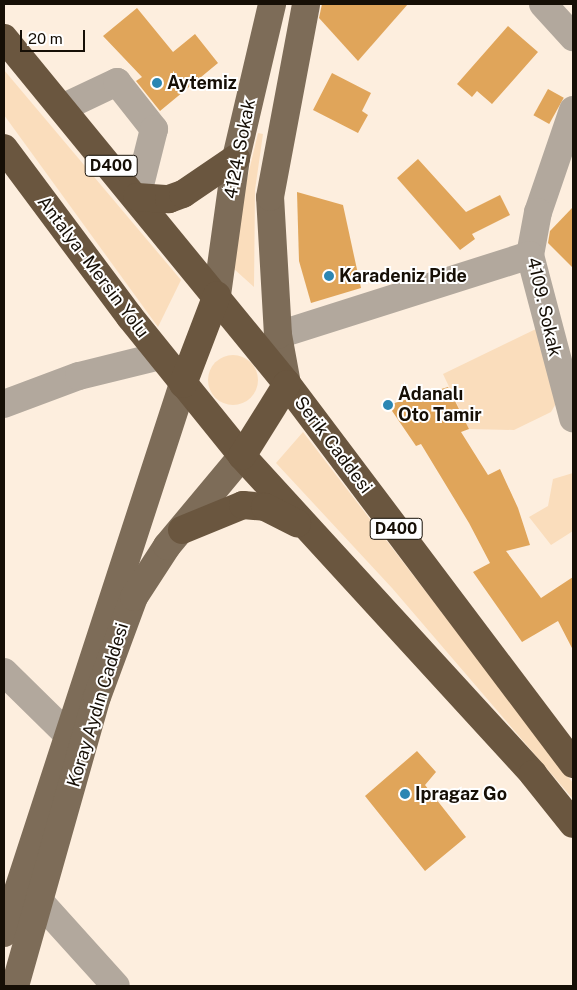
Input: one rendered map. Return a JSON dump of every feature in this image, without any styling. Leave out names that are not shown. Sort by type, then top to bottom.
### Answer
[{"type":"highway","name":"D400","points":[[4,38],[217,295]]},
{"type":"highway","name":"Antalya - Mersin Yolu","points":[[4,148],[183,384]]},
{"type":"highway","points":[[137,197],[169,199],[184,194],[236,158]]},
{"type":"highway","points":[[217,295],[183,384],[242,456],[533,774],[573,824]]},
{"type":"highway","name":"Serik Caddesi","points":[[217,295],[571,756]]},
{"type":"highway","points":[[242,456],[287,384]]},
{"type":"highway","points":[[182,530],[243,505],[265,507],[310,529]]},
{"type":"main road","name":"4124. Sokak","points":[[217,295],[236,158],[272,4]]},
{"type":"main road","points":[[287,384],[278,335],[270,198],[306,4]]},
{"type":"main road","points":[[4,933],[66,733],[183,384]]},
{"type":"main road","name":"Koray Aydın Caddesi","points":[[15,986],[97,697],[122,627],[145,576],[242,456]]},
{"type":"street","points":[[543,4],[573,37]]},
{"type":"street","points":[[62,108],[117,82],[154,128],[137,197]]},
{"type":"street","name":"4109. Sokak","points":[[573,110],[534,227],[530,256],[573,418]]},
{"type":"street","points":[[278,335],[530,256]]},
{"type":"street","points":[[4,404],[79,376],[160,356]]},
{"type":"street","points":[[4,672],[66,733]]},
{"type":"street","points":[[40,902],[116,986]]},
{"type":"shaded area","points":[[4,70],[181,280],[158,327],[4,115]]},
{"type":"shaded area","points":[[258,133],[263,134],[255,190],[254,287],[234,269],[244,192]]},
{"type":"shaded area","points":[[538,328],[558,400],[551,412],[514,430],[469,429],[443,374]]},
{"type":"shaded area","points":[[228,355],[238,355],[251,362],[258,375],[258,385],[251,398],[238,405],[228,405],[219,401],[212,394],[208,385],[208,375],[212,366],[219,359]]},
{"type":"shaded area","points":[[303,432],[573,783],[573,799],[392,588],[276,463]]},
{"type":"shaded area","points":[[573,473],[573,531],[551,545],[529,517],[548,506],[553,479]]},
{"type":"building","points":[[322,4],[408,4],[358,61],[319,18]]},
{"type":"building","points":[[137,8],[173,52],[195,34],[218,63],[160,111],[136,81],[142,77],[103,36]]},
{"type":"building","points":[[508,26],[538,52],[492,104],[477,91],[472,97],[457,84]]},
{"type":"building","points":[[332,73],[371,93],[362,111],[368,115],[358,133],[313,110]]},
{"type":"building","points":[[548,89],[564,98],[549,124],[533,115]]},
{"type":"building","points":[[418,159],[466,212],[500,195],[510,215],[472,234],[475,239],[460,250],[397,178]]},
{"type":"building","points":[[297,192],[343,205],[361,288],[311,303],[299,261]]},
{"type":"building","points":[[573,207],[573,268],[548,243],[550,231]]},
{"type":"building","points":[[448,387],[469,429],[461,432],[488,475],[500,469],[518,508],[530,545],[506,551],[541,598],[573,577],[573,650],[558,621],[522,642],[473,572],[490,563],[469,523],[421,444],[416,446],[388,405]]},
{"type":"building","points":[[417,751],[436,772],[425,785],[466,837],[425,871],[365,796]]},
{"type":"place","name":"Aytemiz","points":[[157,83]]},
{"type":"place","name":"Karadeniz Pide","points":[[329,276]]},
{"type":"place","name":"Adanalı Oto Tamir","points":[[388,405]]},
{"type":"place","name":"Ipragaz Go","points":[[405,794]]}]
